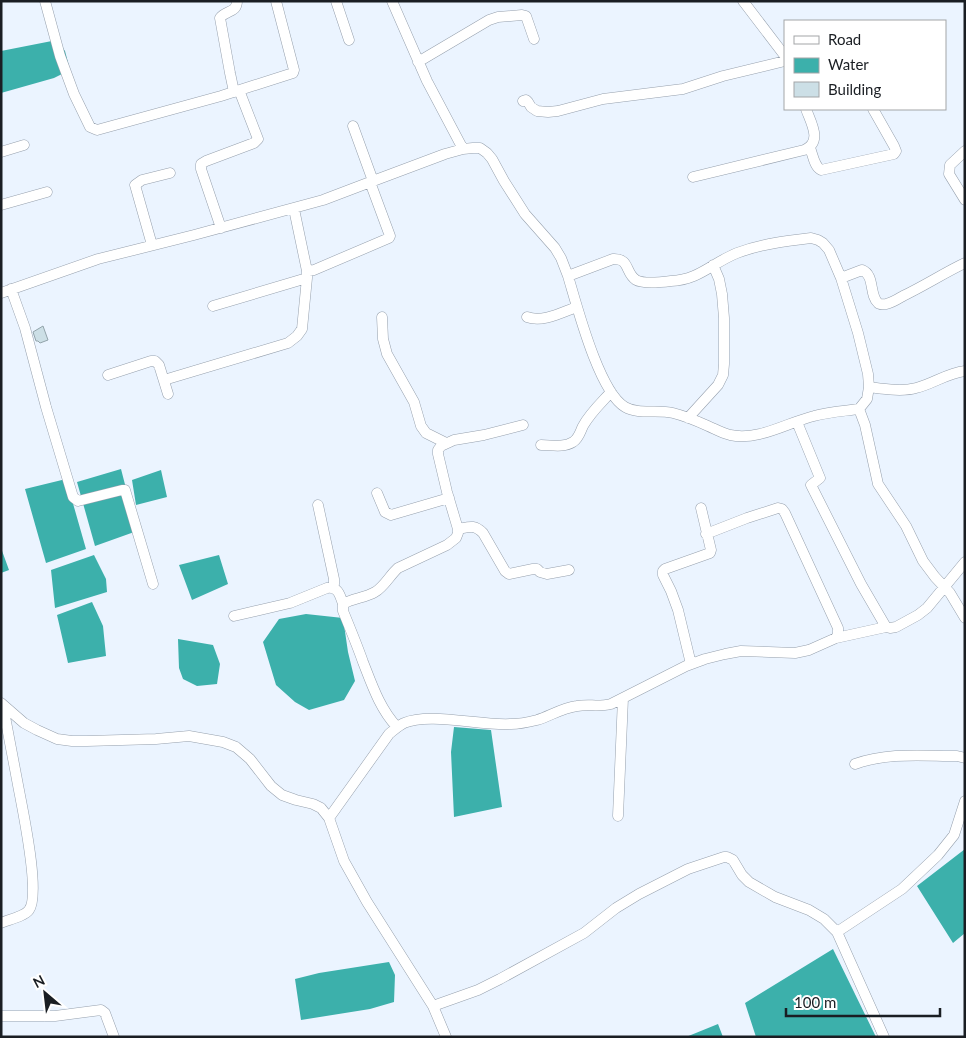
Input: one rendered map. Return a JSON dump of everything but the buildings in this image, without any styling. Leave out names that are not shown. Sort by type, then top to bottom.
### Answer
[{"type":"street","points":[[44,1],[67,77],[90,127],[97,130],[291,74],[294,70],[276,1]]},
{"type":"street","points":[[221,228],[201,164],[257,142],[258,139],[236,91],[230,73],[220,18],[234,10],[238,1]]},
{"type":"street","points":[[336,1],[349,40]]},
{"type":"street","points":[[392,1],[427,81],[463,149]]},
{"type":"street","points":[[743,1],[784,55]]},
{"type":"street","points":[[418,62],[476,27],[498,17],[526,16],[534,39]]},
{"type":"street","points":[[523,101],[526,100],[538,111],[558,111],[603,99],[682,88],[784,60]]},
{"type":"street","points":[[693,177],[810,148],[815,140],[806,110]]},
{"type":"street","points":[[810,148],[816,165],[821,170],[894,154],[895,149],[875,110]]},
{"type":"street","points":[[213,306],[307,275],[314,270],[389,238],[390,236],[353,126]]},
{"type":"street","points":[[1,152],[24,145]]},
{"type":"street","points":[[153,584],[125,490],[78,501],[73,497],[46,407],[26,328],[6,291],[98,259],[323,200],[463,149],[480,148],[487,153],[524,214],[562,258],[596,363],[615,399],[625,407],[644,412],[667,411],[730,435],[744,436],[756,435],[815,416],[859,409],[867,399],[869,388],[868,374],[858,333],[841,278],[828,250],[818,240],[811,238],[760,246],[730,256],[688,279],[644,282],[637,280],[620,258],[568,276]]},
{"type":"street","points":[[965,151],[950,165],[949,174],[965,200]]},
{"type":"street","points":[[152,244],[135,185],[142,180],[170,173]]},
{"type":"street","points":[[1,204],[47,192]]},
{"type":"street","points":[[164,380],[288,343],[297,336],[302,328],[307,275],[294,209]]},
{"type":"street","points":[[841,278],[862,270],[866,271],[875,298],[881,304],[887,304],[965,263]]},
{"type":"street","points":[[688,418],[718,385],[723,375],[724,327],[722,294],[714,265]]},
{"type":"street","points":[[527,317],[541,319],[577,307]]},
{"type":"street","points":[[382,317],[383,339],[387,354],[414,402],[421,426],[426,433],[446,443]]},
{"type":"street","points":[[108,375],[155,361],[159,365],[168,394]]},
{"type":"street","points":[[869,388],[914,389],[957,372],[965,371]]},
{"type":"street","points":[[541,445],[562,446],[572,442],[578,437],[591,413],[611,392]]},
{"type":"street","points":[[859,409],[878,484],[906,526],[924,561],[935,577],[950,593],[965,618]]},
{"type":"street","points":[[797,422],[820,478],[811,484],[812,487],[861,584],[886,627]]},
{"type":"street","points":[[343,604],[376,592],[392,572],[447,546],[458,533],[438,454],[441,446],[454,440],[523,425]]},
{"type":"street","points":[[377,493],[385,512],[391,515],[448,498]]},
{"type":"street","points":[[318,505],[334,579],[332,587]]},
{"type":"street","points":[[691,664],[678,610],[663,571],[710,553],[711,550],[700,508]]},
{"type":"street","points":[[706,534],[747,518],[778,508],[782,509],[835,620],[838,628],[836,638]]},
{"type":"street","points":[[458,529],[478,528],[505,571],[509,574],[533,569],[547,574],[569,570]]},
{"type":"street","points":[[329,818],[389,734],[406,722],[421,719],[497,724],[537,720],[576,706],[604,706],[673,672],[705,659],[741,651],[795,653],[809,650],[836,638],[886,627],[896,627],[918,616],[927,608],[965,562]]},
{"type":"street","points":[[234,616],[301,600],[327,588],[332,587],[336,589],[339,592],[343,611],[376,696],[387,715],[397,727]]},
{"type":"street","points":[[618,816],[622,698]]},
{"type":"street","points":[[2,704],[24,722],[58,739],[87,741],[189,736],[223,742],[236,747],[250,759],[271,786],[282,794],[321,808],[329,818],[344,861],[367,902],[433,1006],[446,1037]]},
{"type":"street","points":[[1,923],[30,910],[33,890],[30,855],[2,704]]},
{"type":"street","points":[[855,764],[868,759],[888,756],[957,756],[965,758]]},
{"type":"street","points":[[837,932],[902,889],[938,855],[954,835],[965,801]]},
{"type":"street","points":[[433,1006],[478,990],[500,979],[584,933],[616,908],[639,894],[688,869],[724,856],[733,860],[742,875],[749,882],[774,897],[809,910],[824,919],[837,932],[884,1037]]},
{"type":"street","points":[[1,1016],[61,1016],[101,1010],[105,1013],[114,1037]]},
{"type":"water","points":[[57,40],[65,51],[70,70],[54,78],[1,93],[1,51]]},
{"type":"water","points":[[121,469],[137,531],[95,546],[77,482]]},
{"type":"water","points":[[161,470],[167,497],[136,505],[132,480]]},
{"type":"water","points":[[66,479],[86,549],[46,563],[25,489]]},
{"type":"water","points":[[1,548],[9,570],[1,573]]},
{"type":"water","points":[[94,555],[106,579],[107,592],[55,608],[51,570]]},
{"type":"water","points":[[219,555],[228,584],[192,600],[179,565]]},
{"type":"water","points":[[92,602],[103,626],[106,656],[68,663],[57,615]]},
{"type":"water","points":[[306,614],[343,618],[355,681],[344,700],[309,710],[295,702],[276,685],[263,642],[279,619]]},
{"type":"water","points":[[178,639],[213,645],[220,664],[217,684],[197,686],[183,679],[179,668]]},
{"type":"water","points":[[454,727],[491,730],[502,807],[454,817],[451,752]]},
{"type":"water","points":[[965,849],[965,933],[953,943],[917,886]]},
{"type":"water","points":[[833,949],[876,1037],[756,1037],[745,1003]]},
{"type":"water","points":[[389,962],[395,975],[394,1002],[370,1009],[301,1020],[295,979],[319,973]]},
{"type":"water","points":[[718,1024],[723,1037],[686,1037]]}]
